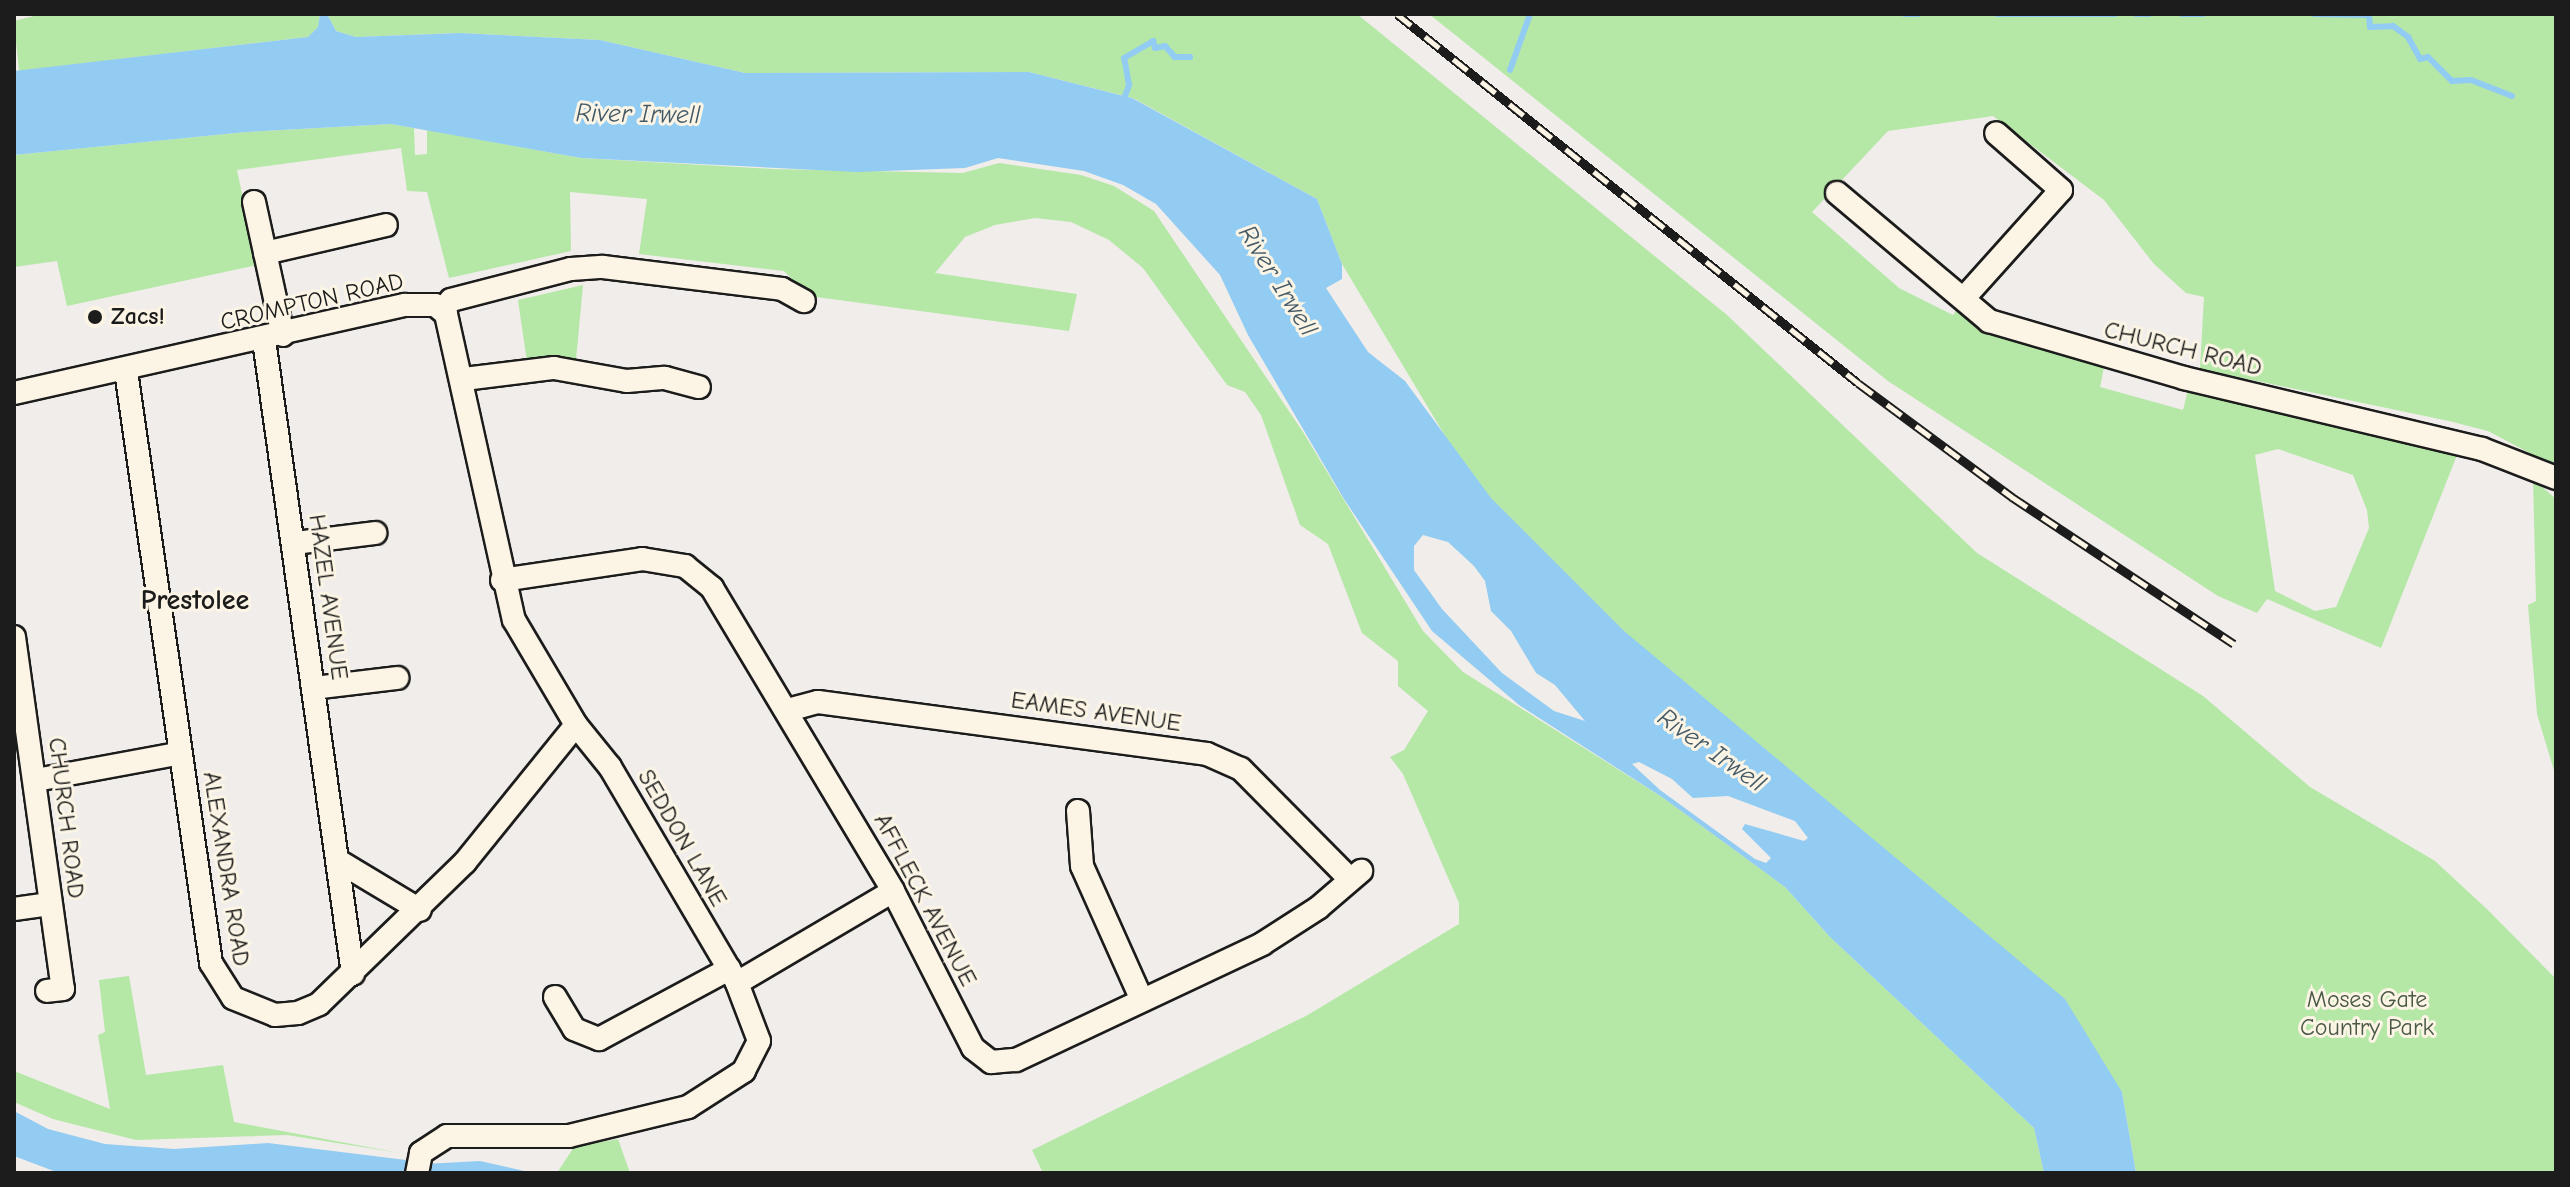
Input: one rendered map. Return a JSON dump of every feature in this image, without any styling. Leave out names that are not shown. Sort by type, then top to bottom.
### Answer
[{"type":"street","points":[[1964,298],[2061,190],[1996,133]]},
{"type":"street","name":"CHURCH ROAD","points":[[1837,193],[1989,321],[2017,332],[2482,449],[2550,475]]},
{"type":"street","name":"HAZEL AVENUE","points":[[254,202],[265,253],[295,543],[353,974]]},
{"type":"street","points":[[265,253],[386,225]]},
{"type":"street","points":[[442,310],[451,300],[571,269],[603,267],[782,289],[804,301]]},
{"type":"street","name":"CROMPTON ROAD","points":[[14,393],[126,371],[405,305],[427,304],[442,310]]},
{"type":"street","name":"SEDDON LANE","points":[[419,1163],[447,1136],[551,1139],[605,1130],[688,1107],[744,1071],[757,1051],[749,1004],[733,976],[610,767],[576,725],[525,645],[502,580],[464,379],[442,310]]},
{"type":"street","points":[[464,379],[554,368],[627,381],[665,378],[702,387]]},
{"type":"street","name":"ALEXANDRA ROAD","points":[[126,371],[211,963],[218,982],[254,1010],[298,1013],[319,1004],[420,910],[576,725]]},
{"type":"street","points":[[295,543],[375,533]]},
{"type":"street","name":"AFFLECK AVENUE","points":[[502,580],[642,559],[685,566],[712,588],[788,710],[893,891],[973,1048],[991,1062],[1016,1060],[1262,944],[1318,908],[1355,875]]},
{"type":"street","name":"CHURCH ROAD","points":[[14,637],[63,989],[47,991]]},
{"type":"street","points":[[313,688],[397,678]]},
{"type":"street","name":"EAMES AVENUE","points":[[788,710],[818,702],[1207,754],[1241,769],[1355,875]]},
{"type":"street","points":[[36,780],[181,753]]},
{"type":"street","points":[[1084,825],[1082,866],[1142,1000]]},
{"type":"street","points":[[340,862],[420,910]]},
{"type":"street","points":[[555,997],[574,1029],[599,1039],[733,976],[893,891]]},
{"type":"street","points":[[14,909],[50,904]]},
{"type":"green space","points":[[42,14],[320,14],[318,27],[308,37],[19,71],[14,21]]},
{"type":"green space","name":"Moses Gate Country Park","points":[[327,14],[1357,14],[1727,315],[1977,553],[2203,696],[2310,787],[2435,861],[2490,912],[2556,979],[2556,1173],[2136,1173],[2122,1092],[1489,509],[1342,264],[1317,199],[1133,98],[1029,72],[745,73],[600,40],[460,33],[356,37],[336,31]]},
{"type":"green space","points":[[1429,14],[2556,14],[2556,467],[2488,431],[2200,369],[2204,297],[2186,293],[2154,264],[2104,200],[1993,116],[1888,131],[1812,212],[1899,288],[1953,315],[1960,306],[1978,324],[2016,342],[2104,367],[2100,387],[2183,410],[2188,390],[2459,450],[2381,648],[2267,599],[2257,613],[2218,596],[1888,381]],"holes":[[[2278,449],[2353,475],[2367,510],[2369,528],[2336,607],[2315,611],[2275,591],[2255,455]]]},
{"type":"green space","points":[[391,124],[414,128],[415,155],[427,154],[427,130],[581,158],[773,169],[963,173],[999,163],[1081,175],[1114,186],[1154,211],[1303,432],[1423,631],[1463,672],[1662,797],[1785,887],[1830,937],[2034,1128],[2044,1173],[1043,1173],[1032,1150],[1306,1016],[1459,924],[1459,903],[1403,774],[1390,757],[1404,750],[1428,711],[1398,686],[1398,661],[1362,633],[1328,544],[1300,525],[1261,415],[1245,392],[1227,385],[1143,268],[1109,240],[1071,222],[1035,218],[995,225],[965,237],[935,273],[1077,294],[1069,331],[809,296],[784,271],[639,254],[647,199],[570,192],[571,251],[449,278],[427,192],[407,191],[401,148],[237,170],[257,265],[67,306],[57,261],[14,267],[14,155],[246,132]]},
{"type":"green space","points":[[583,285],[576,360],[527,362],[518,300]]},
{"type":"green space","points":[[2533,479],[2556,499],[2556,777],[2537,714],[2528,605],[2536,601]]},
{"type":"green space","points":[[129,976],[146,1075],[223,1065],[234,1122],[400,1153],[287,1135],[136,1140],[53,1119],[14,1102],[14,1071],[110,1109],[98,1035],[105,1032],[99,980]]},
{"type":"green space","points":[[618,1139],[630,1173],[557,1173],[574,1147]]},
{"type":"water","name":"River Irwell","points":[[320,14],[327,14],[336,31],[356,37],[460,33],[600,40],[745,73],[1029,72],[1132,98],[1317,199],[1342,264],[1342,279],[1326,288],[1368,352],[1405,381],[1491,498],[1624,631],[2065,999],[2122,1092],[2136,1173],[2044,1173],[2034,1128],[1830,937],[1785,887],[1662,797],[1519,705],[1432,631],[1344,499],[1248,335],[1220,275],[1156,204],[1123,185],[1084,171],[998,158],[965,168],[857,172],[581,158],[391,124],[246,132],[14,155],[14,71],[308,37],[318,27]],"holes":[[[1423,535],[1448,542],[1474,566],[1485,581],[1491,611],[1511,631],[1536,673],[1555,685],[1585,721],[1554,711],[1502,673],[1442,609],[1414,570],[1414,546]],[[1639,762],[1672,779],[1693,798],[1728,796],[1795,821],[1808,838],[1804,841],[1745,824],[1742,829],[1771,858],[1766,863],[1755,859],[1660,790],[1632,764]]]},
{"type":"water","points":[[14,1111],[48,1129],[105,1144],[174,1149],[268,1143],[414,1161],[412,1173],[59,1173],[14,1156]]},
{"type":"water","points":[[480,1161],[533,1173],[423,1173],[425,1164]]},
{"type":"waterway","points":[[1510,70],[1530,14]]},
{"type":"waterway","points":[[1905,14],[1918,14]]},
{"type":"waterway","points":[[1997,14],[2115,14]]},
{"type":"waterway","points":[[2136,14],[2149,14]]},
{"type":"waterway","points":[[2182,14],[2203,14]]},
{"type":"waterway","points":[[2314,14],[2369,15],[2370,27],[2393,26],[2408,37],[2420,59],[2428,57],[2452,81],[2471,80],[2512,96]]},
{"type":"waterway","points":[[1125,96],[1129,85],[1124,58],[1153,41],[1155,48],[1165,46],[1175,57],[1190,57]]},
{"type":"railway","points":[[1397,14],[1858,383],[2012,497],[2234,644]]},
{"type":"place","name":"Zacs!","points":[[95,317]]},
{"type":"district","name":"Prestolee","points":[[195,600]]}]
